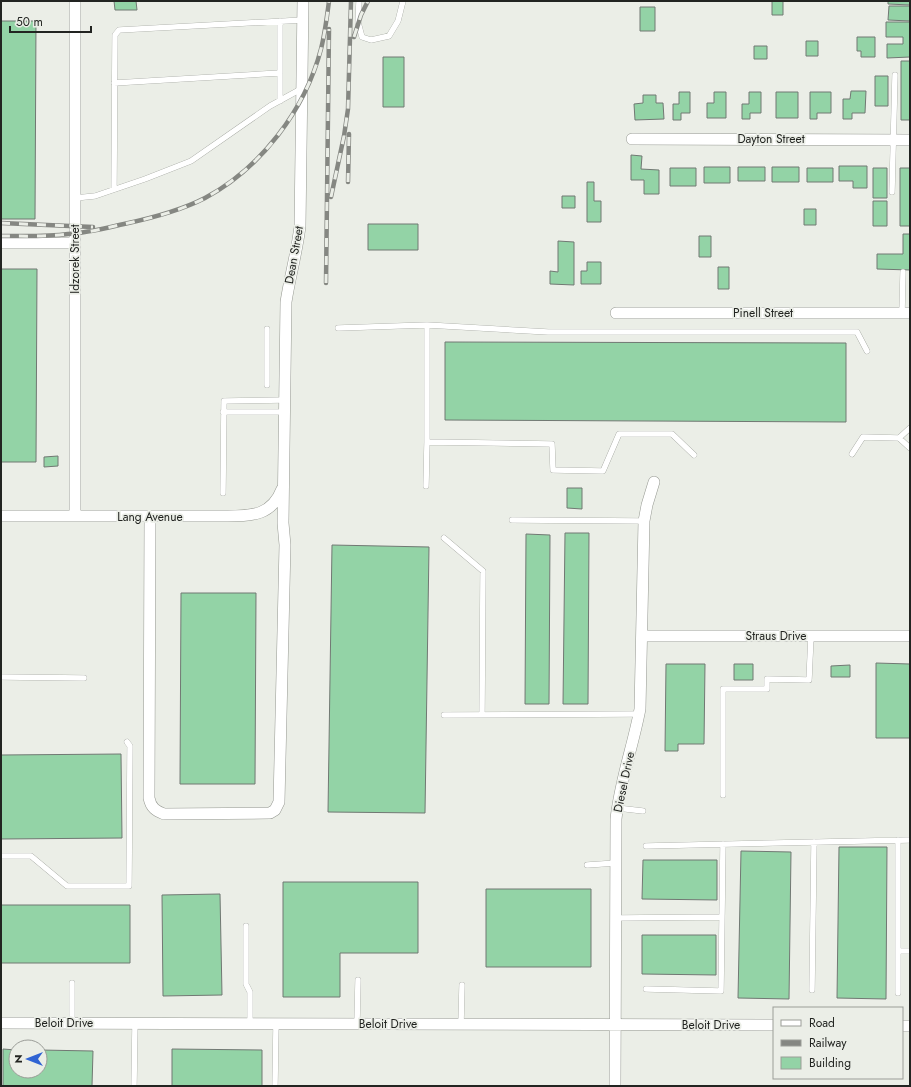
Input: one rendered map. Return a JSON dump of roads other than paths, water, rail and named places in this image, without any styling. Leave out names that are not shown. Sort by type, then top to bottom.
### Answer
[{"type":"street","name":"Idzorek Street","points":[[75,1],[75,516]]},
{"type":"street","name":"Dean Street","points":[[150,517],[150,803],[154,809],[164,814],[270,813],[275,810],[279,802],[286,545],[283,522],[286,302],[298,245],[300,226],[303,1]]},
{"type":"street","name":"Dayton Street","points":[[632,139],[910,140]]},
{"type":"street","points":[[1,243],[74,243]]},
{"type":"street","name":"Pinell Street","points":[[616,313],[906,313]]},
{"type":"street","name":"Diesel Drive","points":[[615,1086],[617,808],[639,714],[641,692],[644,521],[654,482]]},
{"type":"street","name":"Lang Avenue","points":[[1,516],[150,517],[256,515],[266,510],[275,502],[284,484]]},
{"type":"street","name":"Straus Drive","points":[[642,636],[910,636]]},
{"type":"street","name":"Beloit Drive","points":[[1,1023],[773,1025]]},
{"type":"lane","points":[[359,1],[358,22],[362,37],[371,40],[389,36],[398,21],[403,1]]},
{"type":"lane","points":[[114,189],[115,35],[119,30],[302,20]]},
{"type":"lane","points":[[280,21],[280,101]]},
{"type":"lane","points":[[114,83],[280,73]]},
{"type":"lane","points":[[892,192],[895,75]]},
{"type":"lane","points":[[75,198],[94,196],[145,179],[191,161],[270,106],[301,90]]},
{"type":"lane","points":[[902,272],[906,313]]},
{"type":"lane","points":[[338,328],[427,325],[548,332],[857,332],[867,351]]},
{"type":"lane","points":[[426,486],[427,325]]},
{"type":"lane","points":[[267,329],[267,385]]},
{"type":"lane","points":[[223,493],[224,401],[285,400]]},
{"type":"lane","points":[[223,412],[285,412]]},
{"type":"lane","points":[[899,438],[910,428]]},
{"type":"lane","points":[[427,442],[552,444],[553,470],[603,471],[619,434],[672,434],[694,455]]},
{"type":"lane","points":[[852,454],[863,437],[899,438],[910,448]]},
{"type":"lane","points":[[512,520],[644,521]]},
{"type":"lane","points":[[444,538],[483,571],[482,714]]},
{"type":"lane","points":[[723,794],[723,689],[767,689],[767,679],[809,680],[811,636]]},
{"type":"lane","points":[[1,677],[84,678]]},
{"type":"lane","points":[[444,715],[639,714]]},
{"type":"lane","points":[[1,856],[31,856],[68,886],[129,886],[130,746],[127,742]]},
{"type":"lane","points":[[617,808],[643,811]]},
{"type":"lane","points":[[898,840],[898,994]]},
{"type":"lane","points":[[646,846],[910,840]]},
{"type":"lane","points":[[812,990],[814,842]]},
{"type":"lane","points":[[646,988],[721,991],[723,844]]},
{"type":"lane","points":[[587,865],[616,863]]},
{"type":"lane","points":[[616,918],[722,917]]},
{"type":"lane","points":[[246,926],[246,984],[250,992],[250,1024]]},
{"type":"lane","points":[[898,951],[910,951]]},
{"type":"lane","points":[[358,980],[358,1024]]},
{"type":"lane","points":[[72,984],[72,1023]]},
{"type":"lane","points":[[461,1024],[462,985]]},
{"type":"lane","points":[[134,1086],[135,1023]]},
{"type":"lane","points":[[275,1086],[276,1024]]},
{"type":"railway","points":[[1,236],[43,236],[75,233],[134,222],[186,207],[205,198],[225,185],[244,171],[262,154],[278,135],[304,94],[314,72],[321,49],[329,1]]},
{"type":"railway","points":[[331,197],[348,109],[351,1]]},
{"type":"railway","points":[[354,37],[361,15],[368,1]]},
{"type":"railway","points":[[326,283],[329,29]]},
{"type":"railway","points":[[348,182],[349,134]]},
{"type":"railway","points":[[1,223],[93,227]]}]
